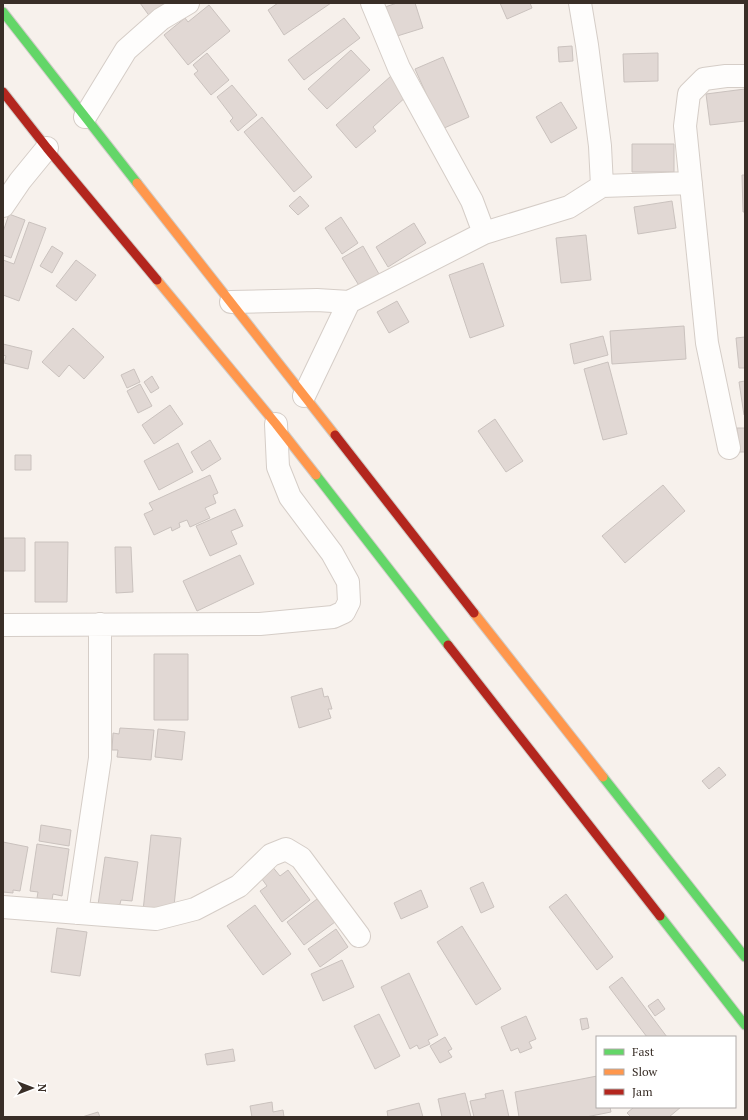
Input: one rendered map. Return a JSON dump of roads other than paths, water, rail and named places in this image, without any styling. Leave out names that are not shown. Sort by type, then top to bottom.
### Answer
[{"type":"highway","points":[[3,12],[745,957]]},
{"type":"highway","points":[[3,92],[47,148],[276,424],[745,1025]]},
{"type":"highway","points":[[708,978],[745,1035]]},
{"type":"street","points":[[85,117],[126,50],[161,19],[188,3]]},
{"type":"street","points":[[372,3],[399,68],[472,201],[484,233]]},
{"type":"street","points":[[580,3],[587,44],[600,146],[602,186]]},
{"type":"street","points":[[729,448],[707,343],[685,126],[689,94],[704,79],[726,76],[745,76]]},
{"type":"street","points":[[3,206],[20,181],[47,148]]},
{"type":"street","points":[[231,302],[317,300],[349,302],[484,233],[569,207],[602,186],[691,183]]},
{"type":"street","points":[[304,396],[349,302]]},
{"type":"street","points":[[3,625],[260,624],[333,617],[344,612],[349,602],[348,582],[332,553],[290,496],[278,467],[276,424]]},
{"type":"street","points":[[77,913],[100,758],[100,624]]},
{"type":"street","points":[[3,907],[156,919],[195,909],[239,886],[271,855],[286,849],[300,858],[359,936]]}]
